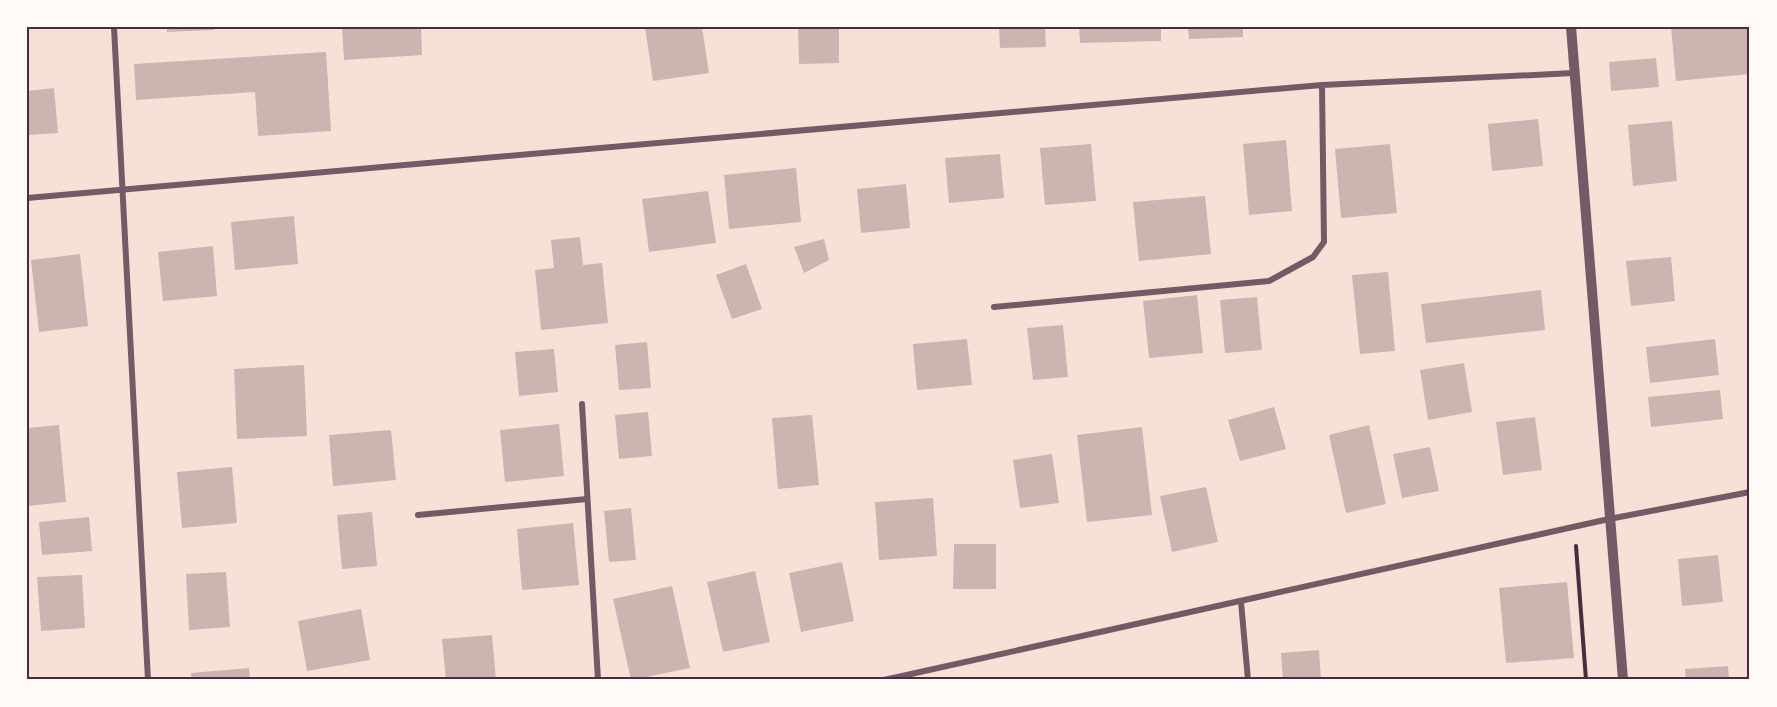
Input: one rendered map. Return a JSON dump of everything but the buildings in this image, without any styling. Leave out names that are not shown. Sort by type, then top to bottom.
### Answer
[{"type":"street","points":[[114,27],[147,680]]},
{"type":"street","points":[[1570,27],[1623,680]]},
{"type":"street","points":[[27,198],[1322,85],[1574,73]]},
{"type":"street","points":[[994,307],[1269,281],[1313,257],[1324,242],[1322,85]]},
{"type":"street","points":[[582,404],[598,680]]},
{"type":"street","points":[[884,680],[1609,519],[1750,492]]},
{"type":"street","points":[[418,515],[587,499]]},
{"type":"street","points":[[1241,602],[1248,680]]},
{"type":"path","points":[[1575,527],[1586,680]]}]
